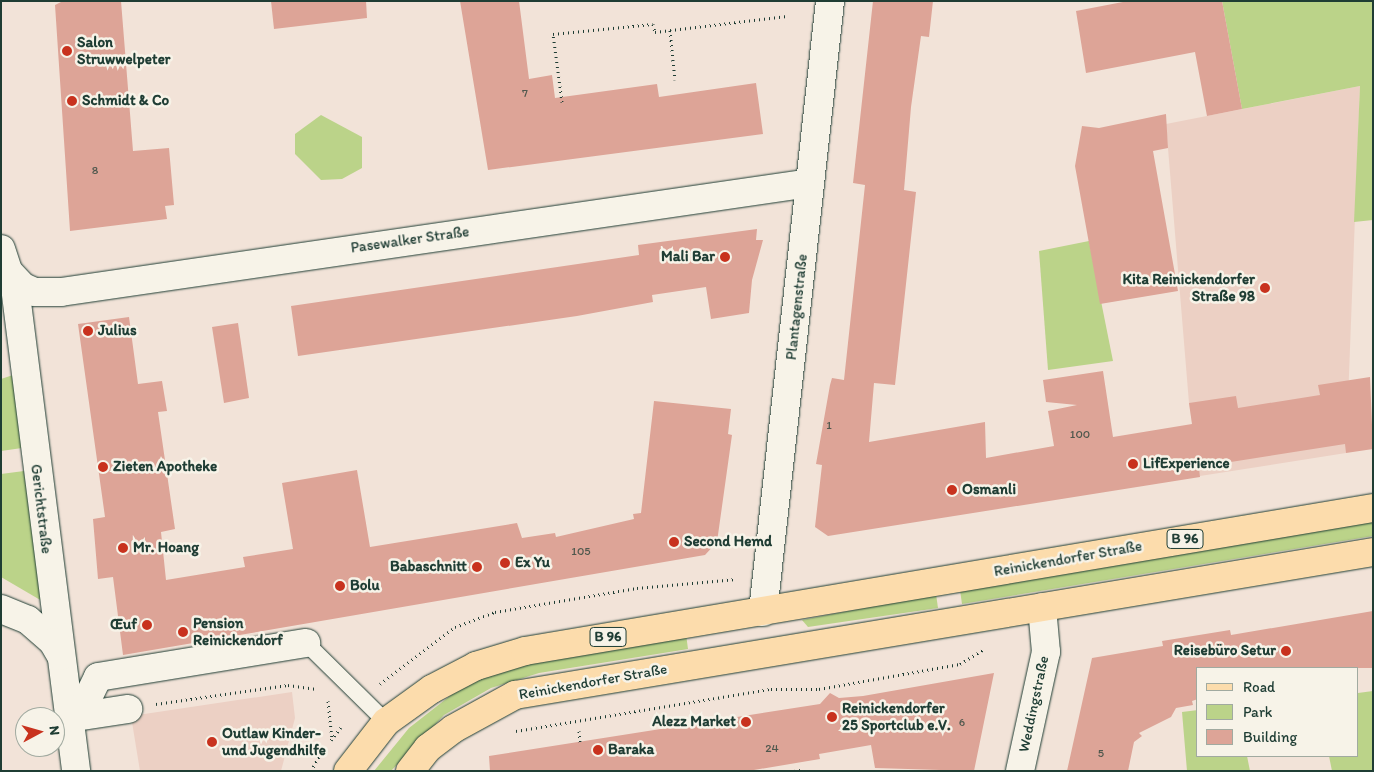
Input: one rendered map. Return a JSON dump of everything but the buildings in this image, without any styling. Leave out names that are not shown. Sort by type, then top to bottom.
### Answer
[{"type":"main road","name":"Reinickendorfer Straße","points":[[348,771],[386,722],[456,674],[525,651],[1373,508]]},
{"type":"main road","name":"Reinickendorfer Straße","points":[[410,771],[428,748],[453,729],[514,695],[1373,552]]},
{"type":"main road","points":[[763,612],[770,652]]},
{"type":"street","name":"Plantagenstraße","points":[[763,612],[830,1]]},
{"type":"street","name":"Pasewalker Straße","points":[[14,279],[34,292],[61,292],[810,183]]},
{"type":"street","name":"Gerichtstraße","points":[[1,249],[14,279],[59,653]]},
{"type":"street","points":[[1,356],[19,332]]},
{"type":"street","name":"Weddingstraße","points":[[1020,771],[1046,652],[1042,607]]},
{"type":"street","points":[[1,608],[28,620],[59,653],[73,675],[75,769]]},
{"type":"street","points":[[74,717],[98,677],[306,643]]},
{"type":"street","points":[[74,717],[128,708]]},
{"type":"lane","points":[[306,643],[386,722]]},
{"type":"path","points":[[562,102],[553,34],[653,24],[654,32],[788,16]]},
{"type":"path","points":[[670,30],[675,80]]},
{"type":"path","points":[[512,732],[771,689],[819,689],[968,663],[989,644]]},
{"type":"path","points":[[128,708],[288,684],[323,692]]},
{"type":"path","points":[[327,696],[332,738]]},
{"type":"path","points":[[579,732],[580,742]]},
{"type":"path","points":[[794,771],[802,770]]},
{"type":"shaded area","name":"Kita Reinickendorfer Straße 98","points":[[1360,86],[1346,453],[1200,476],[1189,403],[1166,124]]},
{"type":"shaded area","name":"Outlaw Kinder- und Jugendhilfe","points":[[292,692],[295,718],[281,771],[140,771],[131,716]]},
{"type":"green space","points":[[1222,1],[1373,1],[1373,220],[1354,222],[1360,86],[1242,109]]},
{"type":"green space","points":[[321,115],[362,137],[362,168],[342,179],[321,180],[295,154],[295,134]]},
{"type":"green space","points":[[1089,241],[1113,361],[1048,370],[1039,251]]},
{"type":"green space","points":[[13,375],[22,448],[1,451],[1,379]]},
{"type":"green space","points":[[24,471],[42,601],[1,577],[1,474]]},
{"type":"green space","points":[[1373,521],[1373,536],[962,604],[960,590]]},
{"type":"green space","points":[[936,594],[938,608],[808,627],[802,620]]},
{"type":"green space","points":[[686,634],[688,649],[539,673],[491,688],[444,715],[391,771],[374,771],[409,728],[464,685],[520,662]]},
{"type":"green space","points":[[1373,691],[1373,771],[1332,771],[1329,757],[1359,757],[1359,693]]},
{"type":"green space","points":[[1196,710],[1196,757],[1247,757],[1250,771],[1187,771],[1182,712]]},
{"type":"place","name":"Salon Struwwelpeter","points":[[67,51]]},
{"type":"place","name":"Schmidt & Co","points":[[72,101]]},
{"type":"place","name":"Mali Bar","points":[[725,257]]},
{"type":"place","name":"Kita Reinickendorfer Straße 98","points":[[1265,288]]},
{"type":"place","name":"Julius","points":[[88,331]]},
{"type":"place","name":"LifExperience","points":[[1133,464]]},
{"type":"place","name":"Zieten Apotheke","points":[[103,467]]},
{"type":"place","name":"Osmanli","points":[[952,490]]},
{"type":"place","name":"Second Hemd","points":[[674,542]]},
{"type":"place","name":"Mr. Hoang","points":[[123,548]]},
{"type":"place","name":"Ex Yu","points":[[505,563]]},
{"type":"place","name":"Babaschnitt","points":[[477,567]]},
{"type":"place","name":"Bolu","points":[[340,586]]},
{"type":"place","name":"Œuf","points":[[147,625]]},
{"type":"place","name":"Pension Reinickendorf","points":[[183,632]]},
{"type":"place","name":"Reisebüro Setur","points":[[1286,651]]},
{"type":"place","name":"Reinickendorfer 25 Sportclub e.V.","points":[[832,717]]},
{"type":"place","name":"Alezz Market","points":[[746,722]]},
{"type":"place","name":"Outlaw Kinder- und Jugendhilfe","points":[[212,742]]},
{"type":"place","name":"Baraka","points":[[598,750]]}]
